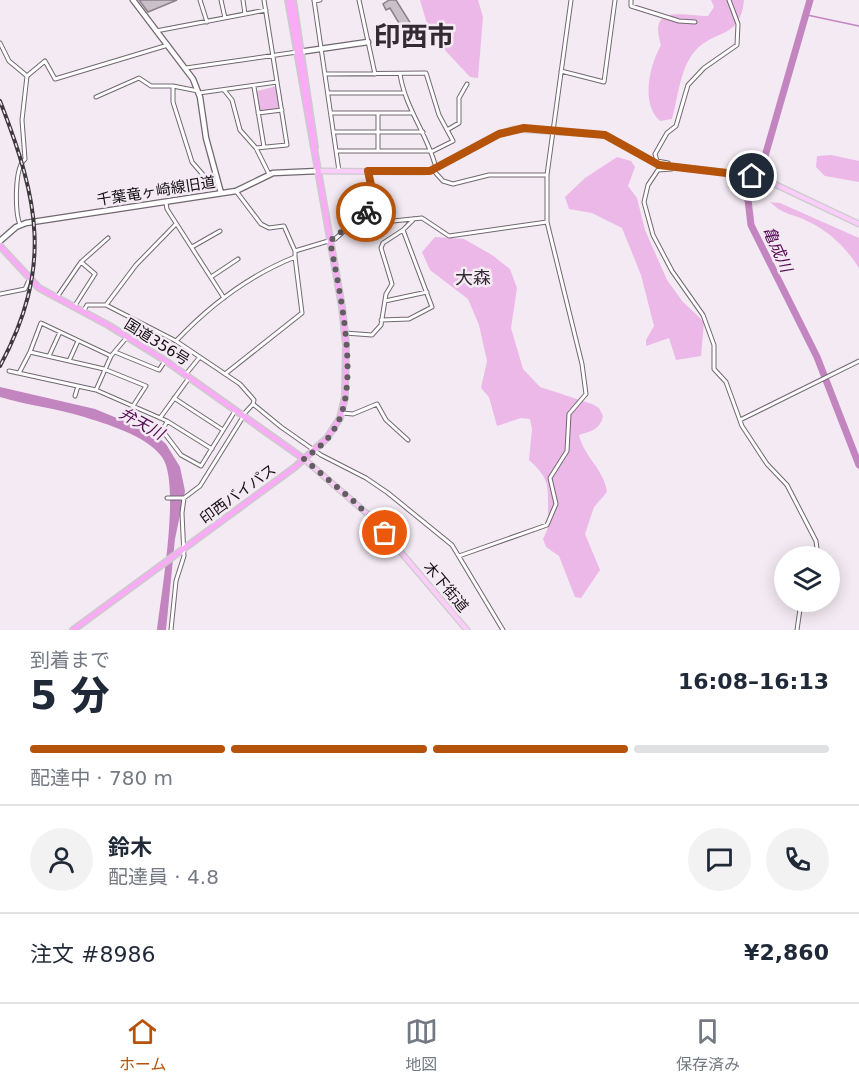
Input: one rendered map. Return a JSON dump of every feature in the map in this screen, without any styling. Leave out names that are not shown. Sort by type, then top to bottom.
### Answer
[{"type":"highway","name":"印西バイパス","points":[[288,0],[299,52]]},
{"type":"highway","name":"印西バイパス","points":[[73,630],[315,451],[333,432],[342,413],[346,387],[345,333],[315,158],[293,0]]},
{"type":"highway","name":"国道356号","points":[[0,246],[29,279],[56,298],[127,337],[188,375],[304,459]]},
{"type":"main road","points":[[318,171],[435,169],[508,130],[524,128],[553,130],[609,136],[650,161],[669,166],[763,179],[859,224]]},
{"type":"main road","name":"木下街道","points":[[304,459],[371,517],[466,630]]},
{"type":"street","points":[[133,0],[186,68],[198,92],[206,138],[221,193]]},
{"type":"street","points":[[200,0],[207,22]]},
{"type":"street","points":[[221,0],[225,18]]},
{"type":"street","points":[[243,0],[245,14]]},
{"type":"street","points":[[256,148],[287,145],[264,0]]},
{"type":"street","points":[[320,0],[314,1],[338,151],[339,171]]},
{"type":"street","points":[[359,0],[375,74]]},
{"type":"street","points":[[459,556],[547,525],[556,504],[550,478],[567,451],[568,417],[586,394],[580,354],[547,222],[547,175],[571,0]]},
{"type":"street","points":[[561,71],[604,82],[615,0]]},
{"type":"street","points":[[631,0],[631,6],[679,21],[695,22]]},
{"type":"street","points":[[729,0],[738,24],[737,45],[704,68],[688,85],[676,126],[667,133],[655,154],[657,160],[668,163],[672,169],[658,170],[648,185],[644,202],[653,235],[672,271],[684,284],[711,331],[714,369],[726,382],[740,420],[767,464],[787,485],[817,546]]},
{"type":"street","points":[[156,31],[266,10]]},
{"type":"street","points":[[186,68],[368,42]]},
{"type":"street","points":[[0,44],[9,62],[27,76]]},
{"type":"street","points":[[20,225],[17,218],[17,181],[19,164],[25,159],[22,120],[27,76],[45,61],[55,79],[168,45]]},
{"type":"street","points":[[326,74],[426,73],[453,141],[433,151],[338,151]]},
{"type":"street","points":[[400,74],[403,93],[433,151],[435,169],[443,181],[453,184],[489,175],[547,175]]},
{"type":"street","points":[[96,97],[140,78],[151,86],[173,86],[198,92],[277,82]]},
{"type":"street","points":[[447,130],[459,123],[459,98],[467,84]]},
{"type":"street","points":[[173,86],[173,102],[194,166],[211,184]]},
{"type":"street","points":[[254,86],[264,147]]},
{"type":"street","points":[[224,90],[229,94],[240,130],[256,148],[269,174]]},
{"type":"street","points":[[329,93],[403,93]]},
{"type":"street","points":[[258,113],[282,110]]},
{"type":"street","points":[[378,112],[378,151]]},
{"type":"street","points":[[332,113],[412,113]]},
{"type":"street","points":[[335,132],[423,132]]},
{"type":"street","name":"千葉竜ヶ崎線旧道","points":[[0,241],[20,225],[236,190],[269,174],[318,171]]},
{"type":"street","points":[[368,171],[375,204],[393,221],[422,218],[449,236],[547,222]]},
{"type":"street","points":[[225,374],[302,313],[295,251],[284,226],[268,228],[261,224],[236,190]]},
{"type":"street","points":[[165,201],[176,224],[224,298]]},
{"type":"street","points":[[295,251],[330,241],[375,204]]},
{"type":"street","points":[[345,333],[372,335],[381,325],[384,301],[392,281],[381,248],[383,243],[403,230],[414,218]]},
{"type":"street","points":[[106,305],[136,265],[176,224]]},
{"type":"street","points":[[381,320],[409,319],[432,307],[403,230]]},
{"type":"street","points":[[192,247],[220,231]]},
{"type":"street","points":[[56,298],[81,262],[108,238]]},
{"type":"street","points":[[176,341],[197,319],[224,298],[273,266],[295,257]]},
{"type":"street","points":[[211,278],[238,260]]},
{"type":"street","points":[[74,307],[95,274],[81,262]]},
{"type":"street","points":[[0,294],[25,289],[29,279]]},
{"type":"street","points":[[384,301],[427,292]]},
{"type":"street","points":[[83,312],[87,305],[106,305],[176,341],[246,389],[254,400],[200,486],[184,498],[167,498]]},
{"type":"street","points":[[18,374],[30,352],[41,323],[111,356]]},
{"type":"street","points":[[49,356],[60,332]]},
{"type":"street","points":[[96,390],[111,356],[127,337]]},
{"type":"street","points":[[69,361],[78,341]]},
{"type":"street","points":[[30,352],[104,369],[146,386],[133,406]]},
{"type":"street","points":[[115,352],[159,370],[166,361]]},
{"type":"street","points":[[160,418],[199,358]]},
{"type":"street","points":[[740,420],[859,361]]},
{"type":"street","points":[[9,371],[96,390],[168,421],[212,449]]},
{"type":"street","points":[[75,396],[78,386]]},
{"type":"street","points":[[174,398],[223,430]]},
{"type":"street","points":[[253,404],[315,451],[388,493],[452,546],[503,630]]},
{"type":"street","points":[[342,413],[352,414],[377,404],[386,420],[408,440]]},
{"type":"street","points":[[168,421],[162,430],[181,455],[201,466],[236,410]]},
{"type":"street","points":[[171,630],[181,551],[184,498]]},
{"type":"street","points":[[797,630],[800,612]]},
{"type":"shaded area","points":[[420,0],[478,0],[483,17],[478,78],[470,77],[430,34]]},
{"type":"shaded area","points":[[711,0],[744,0],[742,13],[732,28],[695,51],[683,74],[672,119],[660,121],[650,104],[649,94],[653,63],[661,45],[658,32],[659,23],[670,15],[708,16],[714,7]]},
{"type":"shaded area","points":[[277,86],[280,109],[260,111],[257,91]]},
{"type":"shaded area","points":[[831,155],[859,161],[859,182],[825,176],[816,167],[817,156]]},
{"type":"shaded area","points":[[617,157],[631,161],[635,167],[628,186],[637,198],[645,230],[667,280],[683,302],[704,322],[701,356],[676,360],[669,338],[646,346],[646,340],[654,326],[641,275],[622,228],[592,213],[569,209],[565,197],[585,178]]},
{"type":"shaded area","points":[[770,202],[780,203],[859,238],[859,268],[842,246],[828,234],[812,223],[782,211]]},
{"type":"shaded area","points":[[435,237],[464,239],[492,255],[510,269],[517,288],[511,328],[523,369],[540,387],[592,404],[599,408],[603,416],[597,427],[579,435],[585,450],[602,476],[607,492],[594,507],[585,534],[600,570],[581,598],[575,597],[559,556],[546,547],[543,539],[548,522],[548,489],[541,472],[529,460],[532,429],[530,419],[521,418],[497,426],[489,397],[481,388],[487,361],[479,325],[468,299],[430,270],[422,252]]},
{"type":"shaded area","points":[[0,387],[95,409],[153,433],[166,444],[180,467],[185,491],[175,539],[166,630],[157,630],[170,514],[170,490],[162,457],[146,442],[113,427],[71,413],[0,397]]},
{"type":"building","points":[[139,0],[177,0],[148,12]]},
{"type":"building","points":[[389,0],[396,0],[421,40],[408,48],[404,41],[408,38],[390,8],[386,10],[383,4]]},
{"type":"waterway","name":"亀成川","points":[[810,0],[761,170],[748,200],[751,225],[817,357],[859,465]]},
{"type":"waterway","points":[[807,15],[859,26]]},
{"type":"railway","points":[[0,101],[24,171],[31,203],[34,234],[34,265],[28,297],[17,330],[0,366]]},
{"type":"way so far","points":[[366,212],[330,241],[345,328],[345,397],[342,413],[333,432],[304,459],[357,504],[385,533]]},
{"type":"district","name":"印西市","points":[[414,37]]},
{"type":"district","name":"大森","points":[[473,278]]},
{"type":"route","points":[[366,212],[375,204],[368,171],[430,171],[499,134],[520,128],[605,135],[659,165],[752,176]]},
{"type":"water label","name":"弁天川","points":[[142,423]]}]
